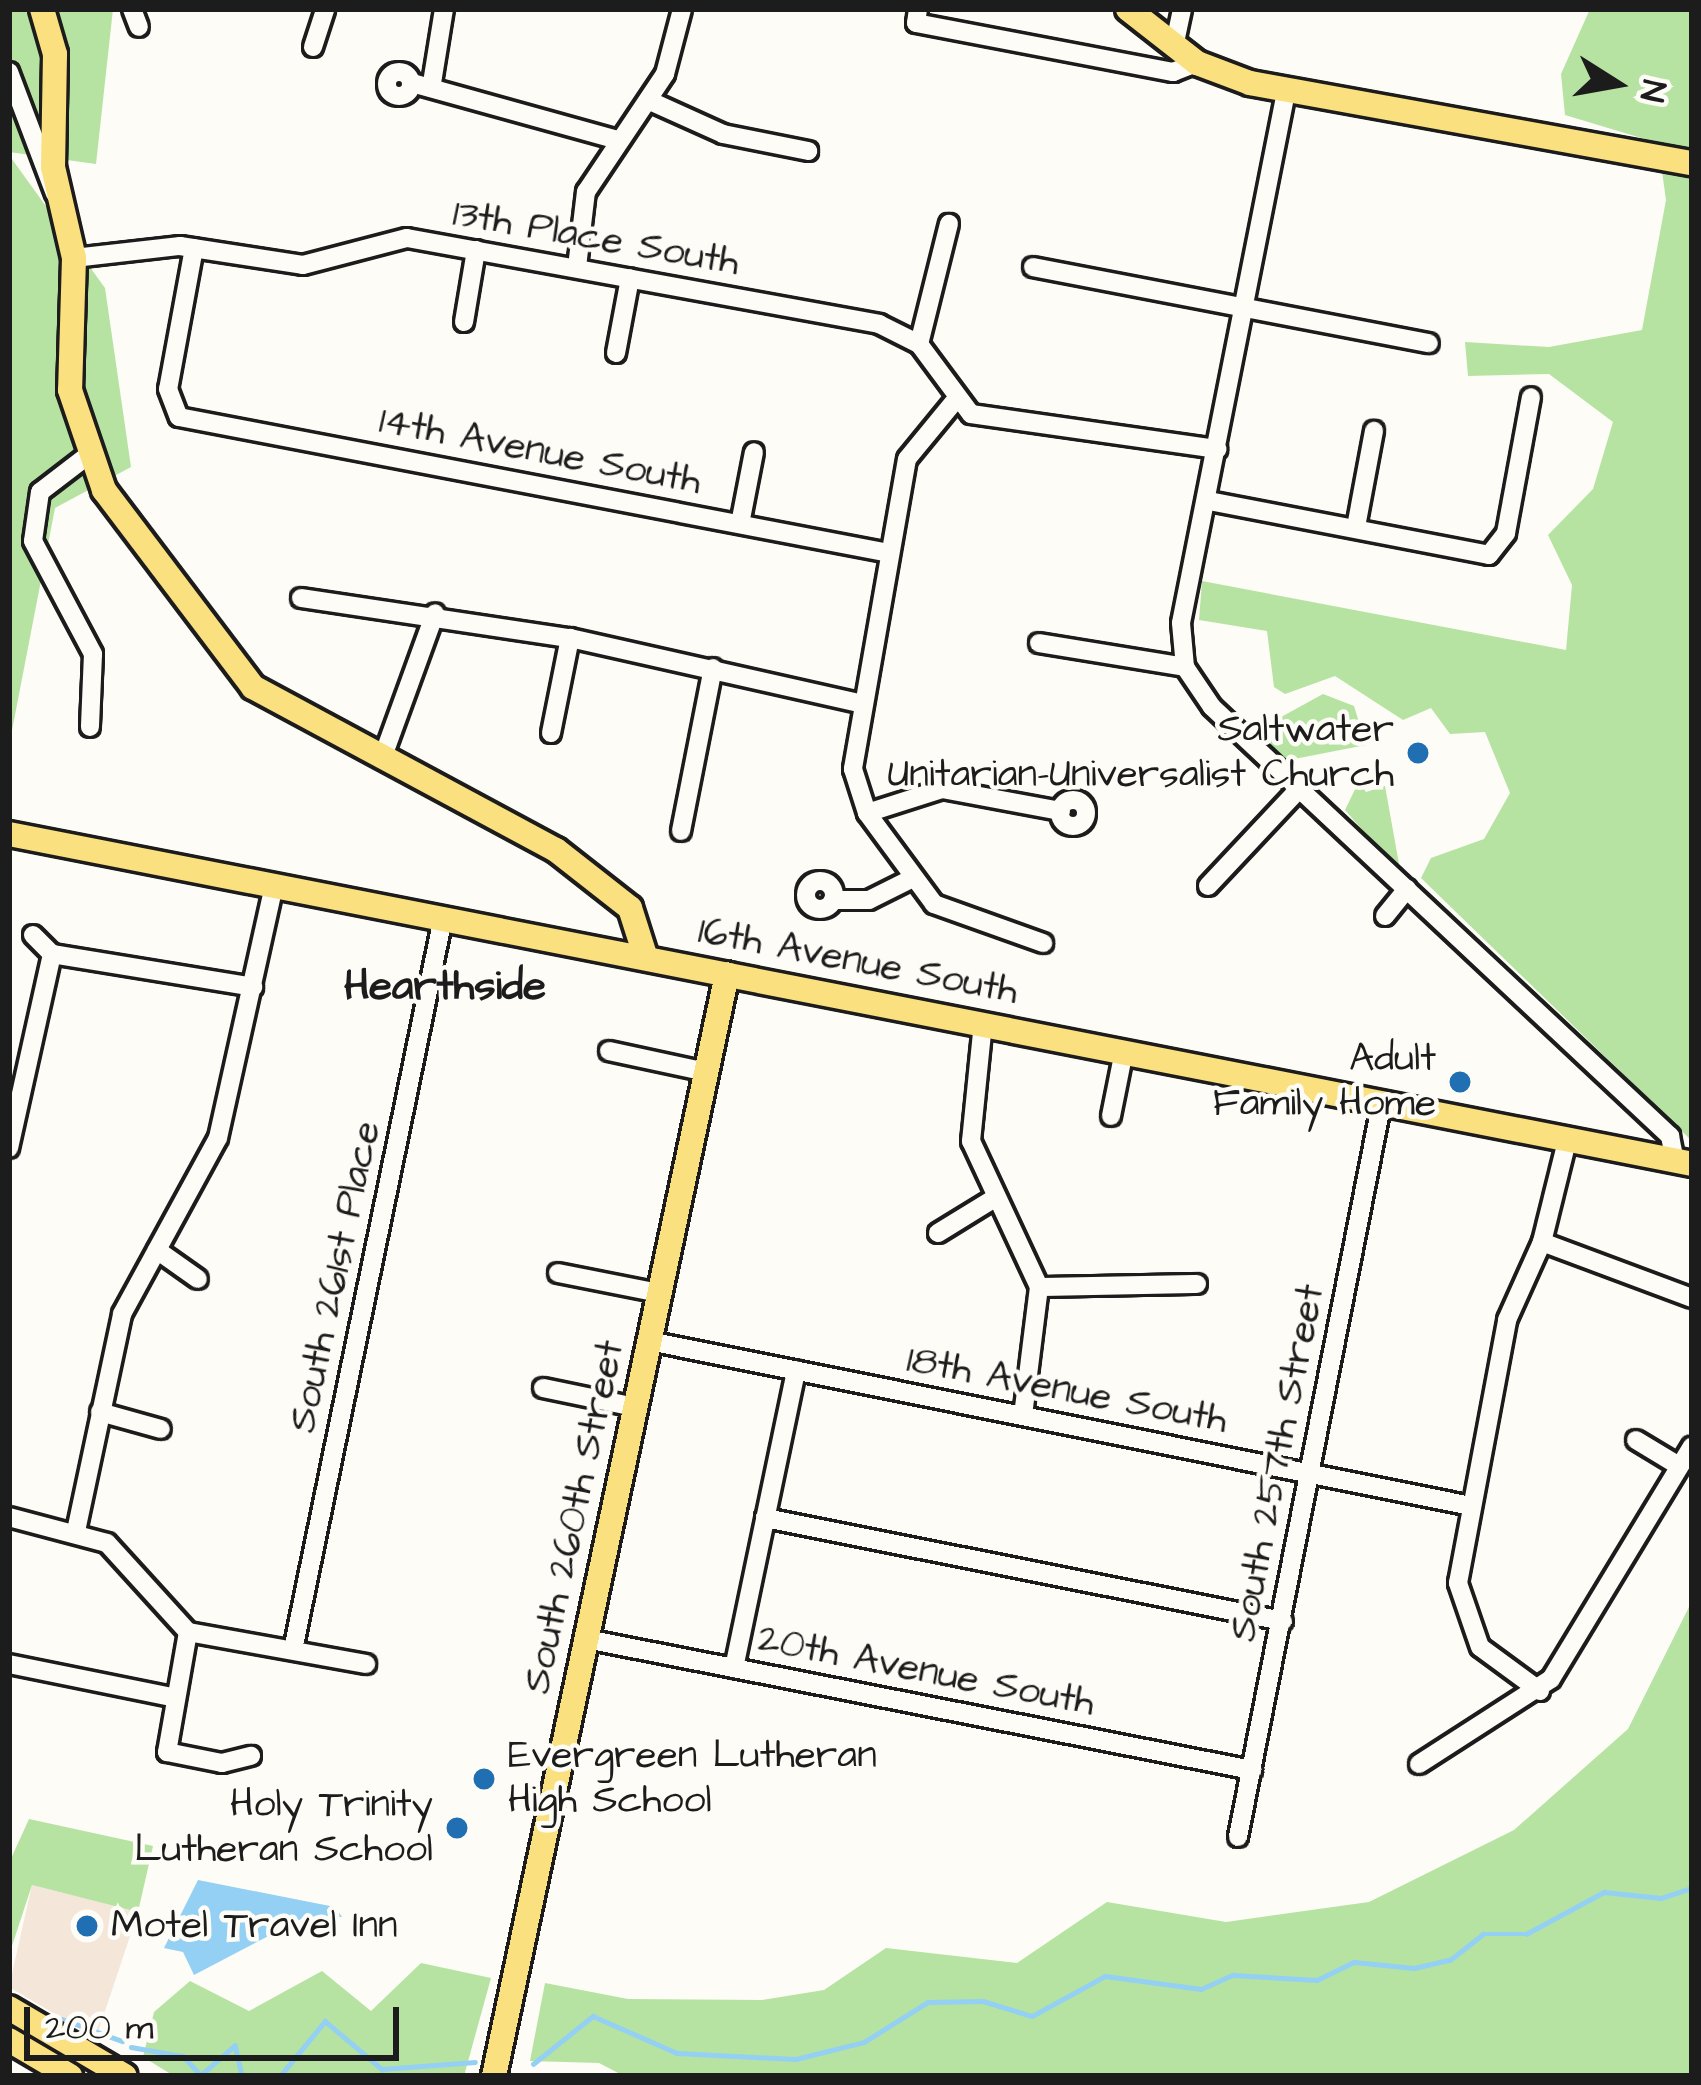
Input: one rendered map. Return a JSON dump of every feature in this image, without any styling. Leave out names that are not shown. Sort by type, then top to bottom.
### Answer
[{"type":"main road","points":[[42,9],[55,54],[58,198],[74,258],[70,390],[87,456],[243,677],[382,759],[519,826],[630,908],[646,958]]},
{"type":"main road","points":[[1128,9],[1197,63],[1286,92],[1692,164]]},
{"type":"main road","name":"16th Avenue South","points":[[9,834],[1683,1163]]},
{"type":"main road","points":[[596,948],[630,908]]},
{"type":"main road","name":"South 260th Street","points":[[494,2076],[727,974]]},
{"type":"main road","points":[[9,2008],[125,2076]]},
{"type":"main road","points":[[9,2040],[70,2076]]},
{"type":"street","points":[[313,47],[325,9]]},
{"type":"street","points":[[443,9],[422,83],[617,140]]},
{"type":"street","points":[[577,267],[586,192],[617,140],[650,101],[682,9]]},
{"type":"street","points":[[1174,47],[1182,9]]},
{"type":"street","points":[[917,16],[1173,72],[1197,63]]},
{"type":"street","points":[[9,72],[58,198]]},
{"type":"street","points":[[1286,92],[1209,500],[1181,623],[1185,667],[1298,790],[1670,1136],[1683,1163]]},
{"type":"street","points":[[650,101],[709,129],[808,151]]},
{"type":"street","points":[[949,224],[919,344],[953,403],[1068,442],[1218,449]]},
{"type":"street","name":"13th Place South","points":[[74,258],[194,248],[303,265],[383,238],[577,267],[864,321],[919,344]]},
{"type":"street","name":"14th Avenue South","points":[[194,248],[168,389],[179,417],[889,553]]},
{"type":"street","points":[[464,322],[476,250]]},
{"type":"street","points":[[1033,267],[1429,343]]},
{"type":"street","points":[[616,353],[630,278]]},
{"type":"street","points":[[1209,500],[1497,551],[1531,397]]},
{"type":"street","points":[[953,403],[908,459],[859,704],[853,769],[867,813],[911,879],[958,920],[1043,944]]},
{"type":"street","points":[[1356,527],[1374,430]]},
{"type":"street","points":[[740,524],[754,452]]},
{"type":"street","points":[[87,456],[40,492],[33,541],[93,654],[90,727]]},
{"type":"street","points":[[301,598],[435,613],[570,638],[859,704]]},
{"type":"street","points":[[382,759],[435,613]]},
{"type":"street","points":[[551,734],[570,638]]},
{"type":"street","points":[[1040,643],[1185,667]]},
{"type":"street","points":[[681,831],[713,668]]},
{"type":"street","points":[[867,813],[941,789],[1061,811]]},
{"type":"street","points":[[1208,886],[1298,790]]},
{"type":"street","points":[[833,900],[862,902],[911,879]]},
{"type":"street","points":[[76,1531],[122,1314],[218,1138],[274,885]]},
{"type":"street","points":[[1385,916],[1407,889]]},
{"type":"street","name":"South 261st Place","points":[[293,1650],[443,918]]},
{"type":"street","points":[[33,935],[52,954],[253,987]]},
{"type":"street","points":[[9,1148],[52,954]]},
{"type":"street","points":[[983,1024],[968,1126],[995,1198],[1039,1287],[1023,1416]]},
{"type":"street","points":[[609,1051],[706,1072]]},
{"type":"street","points":[[1112,1116],[1124,1051]]},
{"type":"street","name":"South 257th Street","points":[[1238,1838],[1313,1474],[1382,1101]]},
{"type":"street","points":[[1540,1691],[1490,1657],[1461,1614],[1471,1506],[1507,1320],[1542,1242],[1568,1137]]},
{"type":"street","points":[[938,1233],[995,1198]]},
{"type":"street","points":[[1542,1242],[1692,1298]]},
{"type":"street","points":[[157,1250],[198,1280]]},
{"type":"street","points":[[559,1273],[659,1293]]},
{"type":"street","points":[[1039,1287],[1197,1284]]},
{"type":"street","name":"18th Avenue South","points":[[649,1341],[1471,1506]]},
{"type":"street","points":[[734,1668],[796,1370]]},
{"type":"street","points":[[543,1388],[635,1407]]},
{"type":"street","points":[[100,1412],[161,1429]]},
{"type":"street","points":[[1636,1440],[1679,1466]]},
{"type":"street","points":[[1419,1765],[1540,1691],[1692,1446]]},
{"type":"street","points":[[9,1517],[76,1531],[111,1546],[188,1632],[366,1664]]},
{"type":"street","points":[[765,1518],[1282,1621]]},
{"type":"street","points":[[188,1632],[166,1751],[222,1763],[251,1756]]},
{"type":"street","name":"20th Avenue South","points":[[586,1639],[1252,1769]]},
{"type":"street","points":[[9,1664],[176,1697]]},
{"type":"shaded area","points":[[32,1885],[138,1912],[96,2038],[9,1987]]},
{"type":"green space","points":[[9,9],[113,9],[96,164],[9,152]]},
{"type":"green space","points":[[1590,9],[1692,9],[1692,1141],[1421,878],[1431,858],[1484,839],[1510,793],[1485,732],[1450,734],[1431,708],[1403,720],[1335,676],[1285,694],[1274,687],[1267,631],[1199,620],[1202,581],[1566,650],[1572,585],[1548,535],[1593,489],[1613,422],[1549,374],[1468,376],[1465,342],[1549,347],[1642,330],[1666,200],[1658,143],[1565,115],[1561,74]]},
{"type":"green space","points":[[9,155],[105,288],[131,467],[55,508],[9,746]]},
{"type":"green space","points":[[1323,694],[1354,706],[1366,745],[1289,760],[1270,750],[1272,722]]},
{"type":"green space","points":[[1359,781],[1366,792],[1385,786],[1401,875],[1345,810]]},
{"type":"green space","points":[[1692,1601],[1692,2076],[624,2076],[599,2063],[530,2061],[545,1983],[628,1999],[762,2000],[824,1990],[886,1948],[1017,1963],[1107,1902],[1226,1922],[1369,1902],[1514,1830],[1628,1729]]},
{"type":"green space","points":[[29,1819],[153,1846],[138,1912],[32,1885],[9,1955],[9,1863]]},
{"type":"green space","points":[[421,1963],[491,1978],[464,2076],[174,2076],[143,2057],[154,2012],[190,1981],[249,2011],[322,1971],[371,2011]]},
{"type":"water","points":[[198,1880],[335,1907],[342,1917],[303,1918],[194,1975],[183,1952],[164,1948]]},
{"type":"waterway","points":[[533,2064],[593,2016],[677,2053],[796,2059],[864,2042],[928,2002],[983,2001],[1032,2016],[1105,1976],[1201,1989],[1233,1975],[1317,1980],[1354,1962],[1414,1968],[1450,1960],[1483,1934],[1526,1934],[1604,1892],[1661,1898],[1692,1888]]},
{"type":"waterway","points":[[62,2019],[122,2041]]},
{"type":"waterway","points":[[280,2076],[325,2021],[382,2069],[475,2062]]},
{"type":"waterway","points":[[131,2047],[183,2056],[201,2075],[235,2045],[242,2076]]},
{"type":"place","name":"Saltwater Unitarian-Universalist Church","points":[[1418,753]]},
{"type":"place","name":"Adult Family Home","points":[[1460,1082]]},
{"type":"place","name":"Evergreen Lutheran High School","points":[[484,1779]]},
{"type":"place","name":"Holy Trinity Lutheran School","points":[[457,1828]]},
{"type":"place","name":"Motel Travel Inn","points":[[87,1926]]},
{"type":"district","name":"Hearthside","points":[[445,987]]}]
